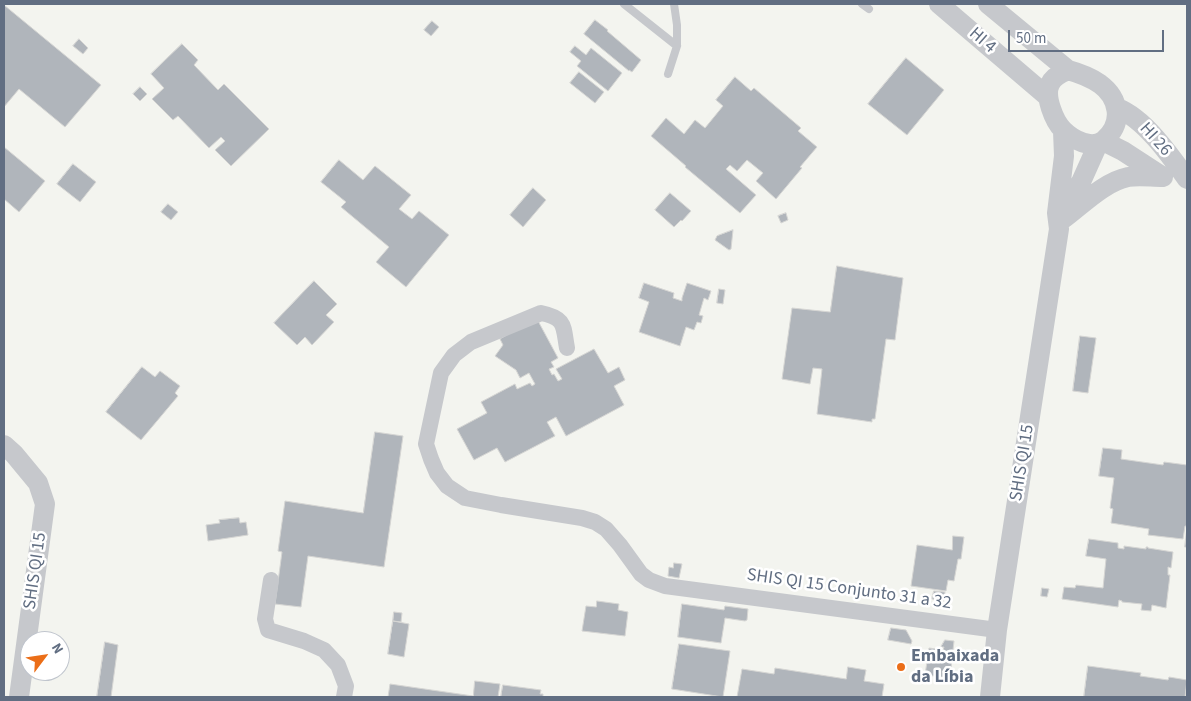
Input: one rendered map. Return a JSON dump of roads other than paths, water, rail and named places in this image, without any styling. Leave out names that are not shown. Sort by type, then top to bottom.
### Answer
[{"type":"street","name":"HI 4","points":[[939,4],[1048,97]]},
{"type":"street","name":"HI 4","points":[[988,4],[1068,70]]},
{"type":"street","points":[[1068,70],[1080,73],[1101,85],[1111,96],[1118,115],[1109,135],[1100,143],[1086,144],[1074,138],[1063,131],[1054,115],[1048,97],[1050,83],[1056,76],[1068,70]]},
{"type":"street","name":"HI 26","points":[[1116,108],[1125,111],[1136,119],[1168,153],[1187,179]]},
{"type":"street","name":"SHIS QI 15","points":[[1061,224],[1057,213],[1064,156],[1063,131]]},
{"type":"street","name":"HI 26","points":[[1100,143],[1123,151],[1162,177],[1187,189]]},
{"type":"street","name":"SHIS QI 15","points":[[990,697],[997,630],[1061,224],[1072,196],[1100,143]]},
{"type":"street","points":[[1061,224],[1102,188],[1113,182],[1127,177],[1162,177]]},
{"type":"street","name":"SHIS QI 15 Conjunto 31 a 32","points":[[567,348],[564,327],[560,320],[552,315],[541,313],[471,342],[454,355],[441,373],[426,444],[437,473],[447,486],[465,498],[582,518],[595,522],[606,529],[641,574],[649,580],[665,586],[997,630]]},
{"type":"street","name":"SHIS QI 15","points":[[4,445],[38,483],[45,504],[19,697]]},
{"type":"street","points":[[271,580],[265,620],[268,630],[304,641],[324,650],[338,665],[346,686],[344,697]]},
{"type":"lane","points":[[624,4],[677,46]]},
{"type":"lane","points":[[668,74],[677,46],[674,4]]},
{"type":"place","name":"Embaixada da Líbia","points":[[901,667]]}]
